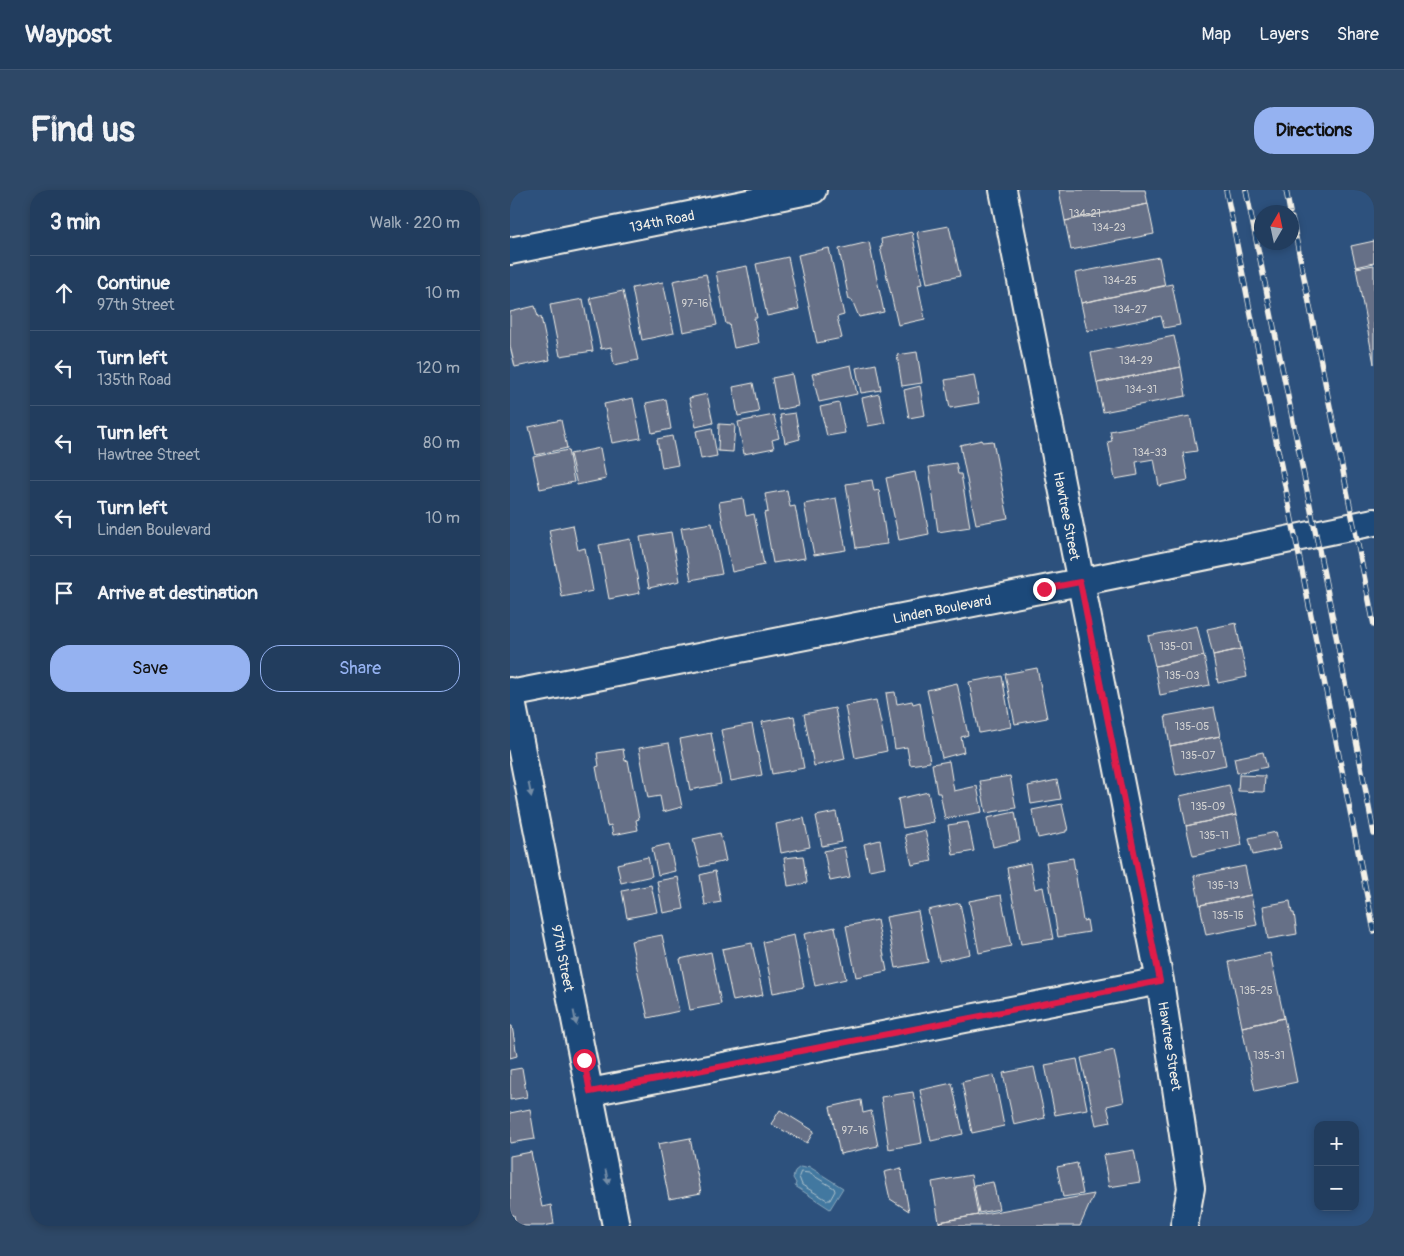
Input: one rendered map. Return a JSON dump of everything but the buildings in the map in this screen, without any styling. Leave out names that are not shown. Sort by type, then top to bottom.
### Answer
[{"type":"street","name":"134th Road","points":[[510,251],[813,190]]},
{"type":"street","name":"Hawtree Street","points":[[1003,190],[1160,981],[1191,1188],[1184,1226]]},
{"type":"street","name":"Linden Boulevard","points":[[510,693],[1080,582],[1374,522]]},
{"type":"street","name":"97th Street","points":[[510,693],[616,1226]]},
{"type":"street","points":[[590,1092],[1160,981]]},
{"type":"water","points":[[808,1166],[843,1188],[830,1209],[795,1186],[796,1183],[793,1178],[795,1171],[800,1167],[806,1168]]},
{"type":"railway","points":[[1226,190],[1374,931]]},
{"type":"railway","points":[[1246,190],[1329,599],[1374,834]]},
{"type":"railway","points":[[1286,190],[1289,205]]},
{"type":"railway","points":[[1298,250],[1374,625]]},
{"type":"route","points":[[584,1060],[590,1092],[1160,981],[1080,582],[1044,589]]}]
